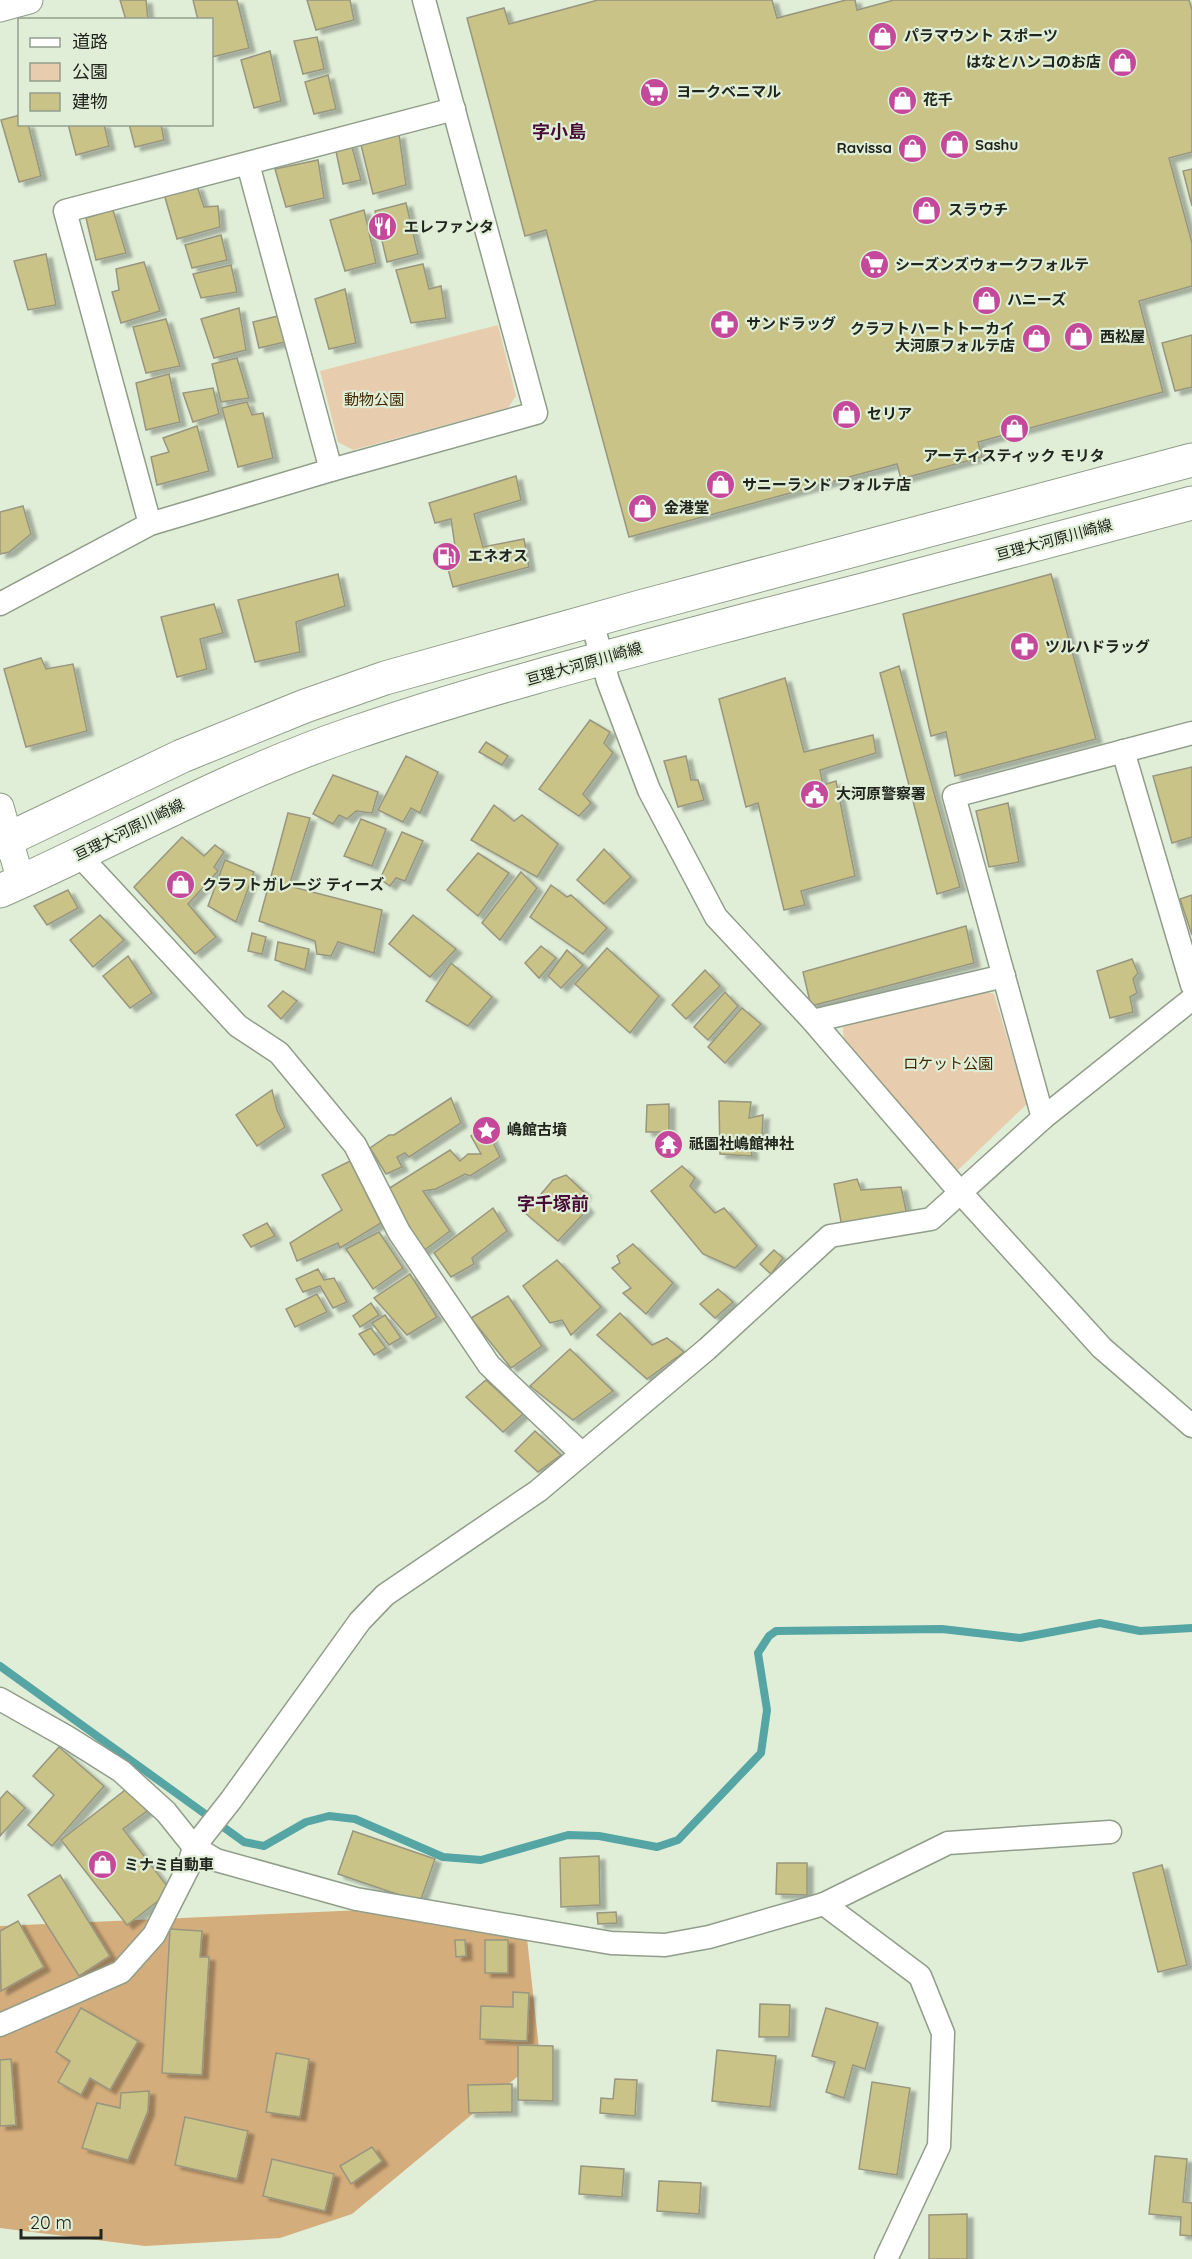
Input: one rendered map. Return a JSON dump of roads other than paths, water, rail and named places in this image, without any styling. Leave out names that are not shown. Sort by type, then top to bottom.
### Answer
[{"type":"main road","points":[[4,841],[182,756],[305,706],[385,678],[1192,460]]},
{"type":"main road","name":"亘理大河原川崎線","points":[[10,887],[229,782],[350,734],[601,658],[1192,503]]},
{"type":"street","points":[[0,8],[29,0]]},
{"type":"street","points":[[0,604],[150,524],[331,470],[536,413],[424,0]]},
{"type":"street","points":[[150,524],[65,211],[454,109]]},
{"type":"street","points":[[248,164],[331,470]]},
{"type":"street","points":[[592,621],[608,681],[649,790],[716,917],[813,1021],[960,1192],[1102,1348],[1192,1426]]},
{"type":"street","points":[[1043,1118],[954,796],[1192,733]]},
{"type":"street","points":[[1123,751],[1192,985]]},
{"type":"street","points":[[0,807],[10,887]]},
{"type":"street","points":[[79,855],[238,1026],[279,1053],[355,1145],[399,1232],[489,1365],[581,1453]]},
{"type":"street","points":[[813,1021],[1004,976]]},
{"type":"street","points":[[0,2025],[121,1972],[154,1935],[200,1839],[231,1800],[360,1621],[385,1595],[420,1569],[538,1491],[707,1349],[830,1236],[931,1219],[1043,1118],[1192,999]]},
{"type":"street","points":[[0,1699],[121,1771],[200,1839],[216,1860],[356,1899],[611,1943],[665,1945],[709,1937],[824,1904],[948,1843],[1110,1832]]},
{"type":"street","points":[[824,1904],[920,1976],[943,2033],[939,2146],[886,2259]]},
{"type":"waterway","points":[[0,1666],[244,1842],[264,1846],[306,1822],[329,1816],[355,1819],[443,1857],[481,1860],[568,1835],[599,1836],[657,1847],[678,1840],[761,1753],[767,1710],[758,1653],[769,1636],[776,1631],[942,1629],[1020,1638],[1100,1623],[1140,1631],[1192,1628]]},
{"type":"place","name":"パラマウント スポーツ","points":[[883,36]]},
{"type":"place","name":"はなとハンコのお店","points":[[1122,62]]},
{"type":"place","name":"ヨークベニマル","points":[[655,92]]},
{"type":"place","name":"花千","points":[[902,100]]},
{"type":"place","name":"Sashu","points":[[954,145]]},
{"type":"place","name":"Ravissa","points":[[913,148]]},
{"type":"place","name":"スラウチ","points":[[927,210]]},
{"type":"place","name":"エレファンタ","points":[[383,227]]},
{"type":"place","name":"シーズンズウォークフォルテ","points":[[874,265]]},
{"type":"place","name":"ハニーズ","points":[[986,300]]},
{"type":"place","name":"サンドラッグ","points":[[725,324]]},
{"type":"place","name":"西松屋","points":[[1079,337]]},
{"type":"place","name":"クラフトハートトーカイ 大河原フォルテ店","points":[[1036,338]]},
{"type":"place","name":"セリア","points":[[846,414]]},
{"type":"place","name":"アーティスティック モリタ","points":[[1014,429]]},
{"type":"place","name":"サニーランド フォルテ店","points":[[721,485]]},
{"type":"place","name":"金港堂","points":[[643,508]]},
{"type":"place","name":"エネオス","points":[[447,556]]},
{"type":"place","name":"ツルハドラッグ","points":[[1024,647]]},
{"type":"place","name":"大河原警察署","points":[[815,794]]},
{"type":"place","name":"クラフトガレージ ティーズ","points":[[181,885]]},
{"type":"place","name":"嶋館古墳","points":[[486,1130]]},
{"type":"place","name":"祇園社嶋館神社","points":[[668,1144]]},
{"type":"place","name":"ミナミ自動車","points":[[103,1865]]},
{"type":"district","name":"字小島","points":[[559,132]]},
{"type":"district","name":"字千塚前","points":[[553,1204]]},
{"type":"park label","name":"動物公園","points":[[374,400]]},
{"type":"park label","name":"ロケット公園","points":[[948,1064]]}]
